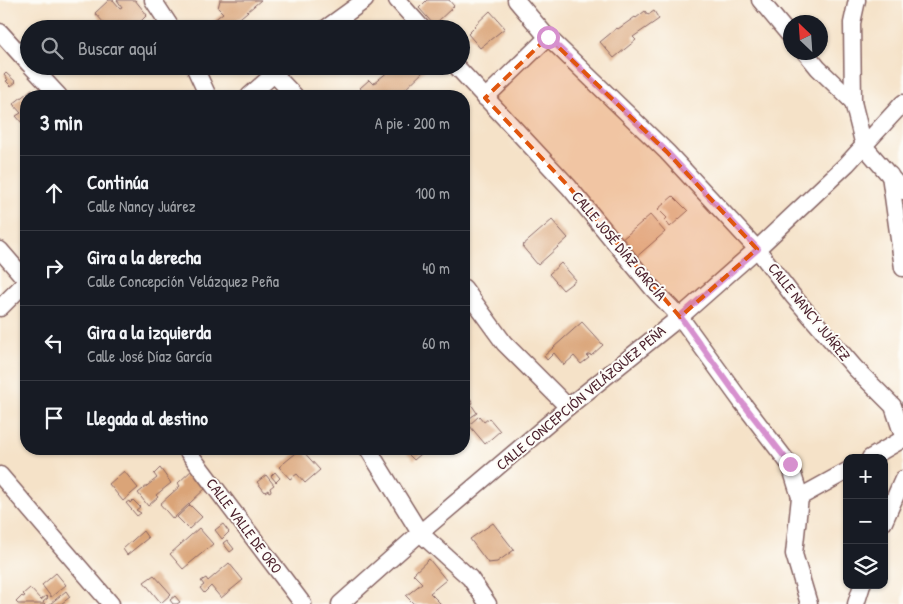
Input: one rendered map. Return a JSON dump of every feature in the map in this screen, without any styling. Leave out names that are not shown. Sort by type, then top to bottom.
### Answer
[{"type":"street","points":[[153,0],[166,20]]},
{"type":"street","points":[[337,20],[365,0]]},
{"type":"street","points":[[397,0],[415,20]]},
{"type":"street","name":"CALLE NANCY JUÁREZ","points":[[516,0],[548,37],[667,152],[758,249],[793,296],[855,368],[894,406],[903,437]]},
{"type":"street","points":[[760,0],[783,28]]},
{"type":"street","points":[[857,0],[852,23],[853,102],[864,146],[903,192]]},
{"type":"street","points":[[0,32],[20,54]]},
{"type":"street","points":[[485,98],[548,37]]},
{"type":"street","points":[[812,60],[853,102]]},
{"type":"street","points":[[39,75],[53,90]]},
{"type":"street","points":[[198,75],[205,90]]},
{"type":"street","points":[[256,90],[272,75]]},
{"type":"street","points":[[281,75],[291,90]]},
{"type":"street","name":"CALLE JOSÉ DÍAZ GARCÍA","points":[[464,75],[569,187],[654,289],[680,316],[741,401],[790,464],[800,497],[794,554],[809,604]]},
{"type":"street","name":"CALLE CONCEPCIÓN VELÁZQUEZ PEÑA","points":[[340,604],[568,407],[680,316],[758,249],[864,146],[903,103]]},
{"type":"street","points":[[890,175],[903,268]]},
{"type":"street","points":[[0,250],[20,274]]},
{"type":"street","points":[[0,308],[20,287]]},
{"type":"street","points":[[470,296],[504,343],[568,407]]},
{"type":"street","points":[[876,454],[903,437]]},
{"type":"street","name":"CALLE VALLE DE ORO","points":[[191,455],[303,604]]},
{"type":"street","points":[[372,455],[420,533],[470,578],[488,604]]},
{"type":"street","points":[[800,497],[843,473]]},
{"type":"street","points":[[0,475],[111,604]]},
{"type":"street","points":[[888,513],[903,479]]},
{"type":"street","points":[[856,604],[861,589]]},
{"type":"highlighted area","points":[[548,37],[667,152],[757,249],[680,317],[569,187],[485,98]]},
{"type":"building","points":[[109,0],[113,0],[120,8],[122,7],[117,0],[135,0],[147,15],[142,20],[101,20],[95,13]]},
{"type":"building","points":[[220,0],[261,0],[238,20],[214,20],[223,13],[218,8]]},
{"type":"building","points":[[427,0],[449,0],[454,6],[439,20],[430,20],[419,8]]},
{"type":"building","points":[[490,11],[505,28],[480,48],[470,36],[470,32]]},
{"type":"building","points":[[645,11],[648,15],[654,11],[659,19],[633,37],[636,40],[614,58],[600,42],[617,28]]},
{"type":"building","points":[[6,73],[16,82],[11,86],[6,81],[8,80],[4,75]]},
{"type":"building","points":[[384,75],[420,75],[404,90],[362,90],[360,88],[369,80],[373,84]]},
{"type":"building","points":[[20,98],[20,112],[13,104]]},
{"type":"building","points":[[673,196],[688,211],[670,227],[665,220],[667,218],[658,209]]},
{"type":"building","points":[[650,215],[665,232],[634,259],[620,241]]},
{"type":"building","points":[[552,220],[568,238],[538,265],[522,246]]},
{"type":"building","points":[[561,263],[576,280],[563,290],[549,274]]},
{"type":"building","points":[[582,322],[603,345],[591,356],[590,354],[587,356],[589,358],[581,364],[574,356],[564,365],[554,353],[547,360],[544,356]]},
{"type":"building","points":[[470,398],[473,403],[471,404],[477,413],[470,418]]},
{"type":"building","points":[[479,416],[484,422],[489,418],[500,431],[485,444],[470,424]]},
{"type":"building","points":[[294,455],[306,455],[320,470],[305,483],[297,474],[290,479],[279,467]]},
{"type":"building","points":[[409,455],[420,455],[414,460]]},
{"type":"building","points":[[160,468],[171,483],[156,495],[158,497],[148,506],[138,493],[157,478],[154,474]]},
{"type":"building","points":[[193,469],[208,486],[173,519],[160,504],[180,486],[178,483]]},
{"type":"building","points":[[124,471],[138,488],[123,501],[109,484]]},
{"type":"building","points":[[275,472],[280,478],[276,482],[271,476]]},
{"type":"building","points":[[266,475],[274,485],[270,488],[271,491],[269,492],[268,490],[265,492],[257,482]]},
{"type":"building","points":[[133,500],[140,507],[136,510],[141,513],[137,516],[126,503],[129,501],[130,503]]},
{"type":"building","points":[[190,505],[202,517],[189,529],[177,517]]},
{"type":"building","points":[[493,523],[514,550],[497,562],[488,563],[470,539]]},
{"type":"building","points":[[223,524],[229,532],[222,539],[215,530]]},
{"type":"building","points":[[199,528],[213,544],[183,569],[170,554]]},
{"type":"building","points":[[143,531],[148,538],[127,555],[123,549]]},
{"type":"building","points":[[227,540],[234,549],[230,552],[223,543]]},
{"type":"building","points":[[429,559],[446,580],[430,593],[441,604],[414,604],[406,596],[422,583],[413,574]]},
{"type":"building","points":[[229,563],[243,580],[221,598],[211,586],[204,593],[200,588],[204,585],[201,581],[206,578],[208,581]]},
{"type":"building","points":[[56,573],[66,585],[51,597],[42,585]]},
{"type":"building","points":[[154,575],[171,594],[161,603],[144,582]]},
{"type":"building","points":[[30,588],[41,600],[46,596],[48,598],[43,602],[45,604],[18,604],[16,602],[22,596],[25,596],[23,594]]},
{"type":"building","points":[[66,591],[70,597],[61,604],[50,604]]},
{"type":"building","points":[[175,596],[180,602],[173,604],[170,600]]},
{"type":"route","points":[[548,37],[667,152],[758,249],[680,316],[741,401],[790,464]]}]
